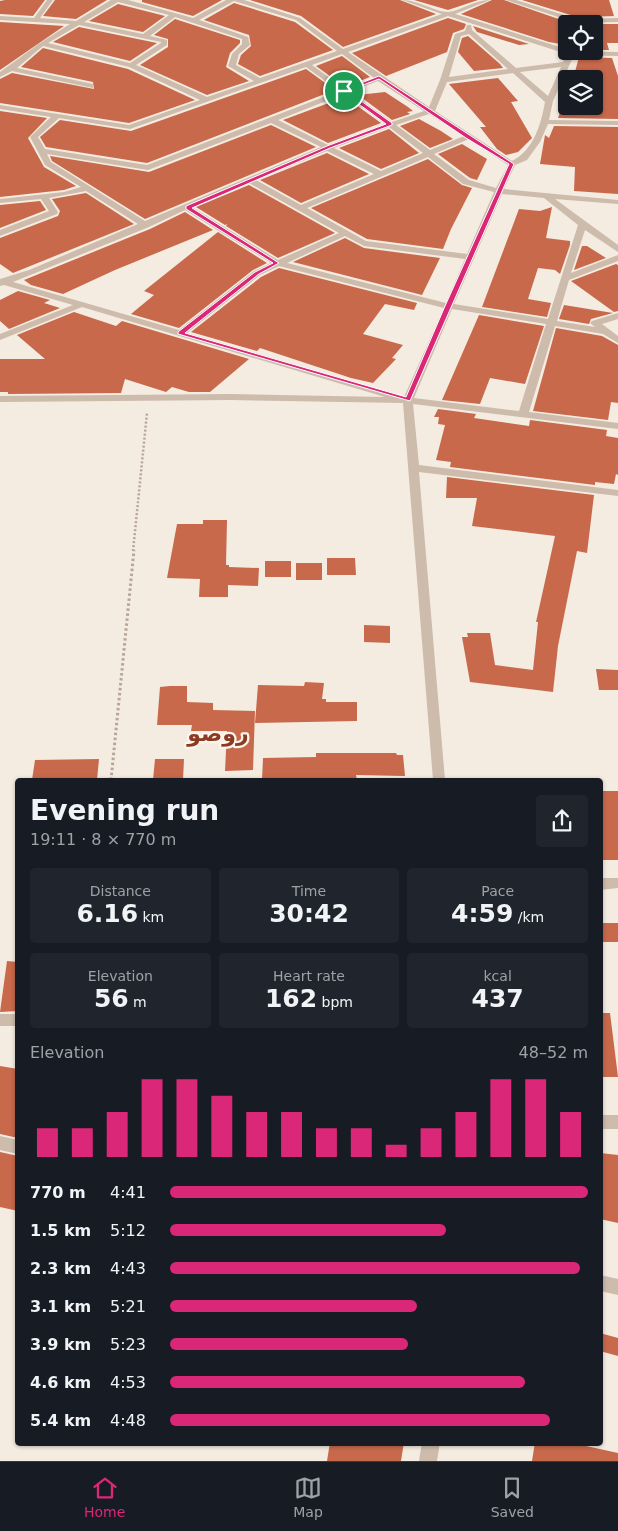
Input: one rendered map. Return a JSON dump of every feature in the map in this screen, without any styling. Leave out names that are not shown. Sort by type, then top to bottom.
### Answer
[{"type":"street","points":[[36,20],[50,0]]},
{"type":"street","points":[[0,75],[12,69],[42,44],[118,0],[174,14],[246,38],[246,45],[236,51],[233,57],[232,66],[260,81]]},
{"type":"street","points":[[193,21],[231,0]]},
{"type":"street","points":[[237,0],[298,19],[379,78],[512,164]]},
{"type":"street","points":[[252,4],[262,0]]},
{"type":"street","points":[[405,0],[558,49]]},
{"type":"street","points":[[0,107],[130,127],[487,0]]},
{"type":"street","points":[[508,0],[577,21],[618,20]]},
{"type":"street","points":[[145,36],[174,14]]},
{"type":"street","points":[[0,18],[80,23],[160,39],[166,43],[131,65]]},
{"type":"street","points":[[476,22],[468,27],[471,32],[549,101]]},
{"type":"street","points":[[431,112],[444,80],[458,34],[471,32]]},
{"type":"street","points":[[42,44],[131,65],[207,100]]},
{"type":"street","points":[[603,54],[618,54]]},
{"type":"street","points":[[439,778],[408,400],[498,191],[512,164],[524,158],[531,151],[545,122],[549,101],[567,60]]},
{"type":"street","points":[[306,64],[390,124],[466,182],[498,191],[618,202]]},
{"type":"street","points":[[444,80],[564,64]]},
{"type":"street","points":[[12,69],[90,86]]},
{"type":"street","points":[[41,150],[148,168],[379,78]]},
{"type":"street","points":[[2,282],[188,208],[328,147],[390,124],[431,112]]},
{"type":"street","points":[[57,116],[34,137],[48,163],[146,225]]},
{"type":"street","points":[[270,119],[381,174]]},
{"type":"street","points":[[545,122],[618,123]]},
{"type":"street","points":[[300,208],[468,137]]},
{"type":"street","points":[[250,180],[364,243],[470,257]]},
{"type":"street","points":[[0,200],[64,194],[87,188]]},
{"type":"street","points":[[0,233],[54,212],[43,196]]},
{"type":"street","points":[[548,197],[618,249]]},
{"type":"street","points":[[188,208],[277,263],[448,306],[606,331]]},
{"type":"street","points":[[523,414],[567,278],[582,224]]},
{"type":"street","points":[[181,333],[257,273],[346,233]]},
{"type":"street","points":[[567,278],[618,258]]},
{"type":"street","points":[[2,282],[408,400]]},
{"type":"street","points":[[0,337],[83,304]]},
{"type":"street","points":[[618,316],[595,324],[618,340]]},
{"type":"street","points":[[0,399],[231,398],[408,400],[618,426]]},
{"type":"street","points":[[414,468],[618,493]]},
{"type":"street","points":[[603,884],[618,883]]},
{"type":"street","points":[[0,1020],[15,1020]]},
{"type":"street","points":[[603,1122],[618,1122]]},
{"type":"street","points":[[0,1143],[15,1147]]},
{"type":"street","points":[[603,1284],[618,1287]]},
{"type":"street","points":[[428,1461],[430,1446]]},
{"type":"path","points":[[111,778],[147,413]]},
{"type":"building","points":[[45,0],[33,16],[0,14],[0,1]]},
{"type":"building","points":[[55,0],[107,0],[76,19],[43,16]]},
{"type":"building","points":[[142,0],[222,0],[193,16],[142,2]]},
{"type":"building","points":[[250,0],[400,0],[436,14],[343,47],[301,16]]},
{"type":"building","points":[[414,0],[478,0],[448,10]]},
{"type":"building","points":[[492,0],[504,0],[558,19],[558,44],[549,42],[461,14]]},
{"type":"building","points":[[522,0],[609,0],[614,16],[618,16],[603,16],[603,15],[571,15]]},
{"type":"building","points":[[234,3],[295,22],[333,50],[260,76],[238,64],[241,55],[251,46],[249,35],[204,20]]},
{"type":"building","points":[[118,4],[165,16],[143,32],[89,21]]},
{"type":"building","points":[[448,18],[466,24],[464,29],[453,33],[447,52],[386,76],[352,53]]},
{"type":"building","points":[[175,19],[240,40],[240,43],[230,53],[226,67],[249,81],[207,95],[140,65],[168,47],[168,39],[154,35]]},
{"type":"building","points":[[0,22],[64,26],[0,70]]},
{"type":"building","points":[[603,24],[618,24],[618,43],[607,43],[609,50],[603,50]]},
{"type":"building","points":[[473,26],[529,44],[519,45],[477,32]]},
{"type":"building","points":[[79,27],[157,43],[130,61],[53,42]]},
{"type":"building","points":[[468,36],[503,68],[474,71],[458,52],[462,38]]},
{"type":"building","points":[[43,48],[128,69],[195,100],[129,123],[0,103],[0,79],[12,73],[94,89],[93,82],[21,67]]},
{"type":"building","points":[[342,56],[370,77],[345,87],[316,66]]},
{"type":"building","points":[[612,58],[618,76],[618,119],[558,118],[559,115],[603,115],[603,70],[575,70],[578,60]]},
{"type":"building","points":[[306,69],[335,90],[147,163],[46,147],[40,137],[60,120],[131,131]]},
{"type":"building","points":[[498,78],[518,101],[511,102],[532,138],[518,152],[506,155],[497,149],[480,127],[486,127],[449,84]]},
{"type":"building","points":[[385,92],[413,111],[407,112],[410,114],[392,120],[358,95]]},
{"type":"building","points":[[345,97],[381,123],[328,143],[283,120]]},
{"type":"building","points":[[0,111],[47,118],[28,138],[44,167],[76,186],[64,190],[0,197]]},
{"type":"building","points":[[419,119],[453,139],[430,148],[400,126]]},
{"type":"building","points":[[271,125],[316,147],[145,219],[52,161],[50,156],[149,172]]},
{"type":"building","points":[[554,126],[618,127],[618,194],[574,191],[575,167],[540,164],[545,135],[549,138]]},
{"type":"building","points":[[389,129],[419,153],[381,169],[339,148]]},
{"type":"building","points":[[462,144],[487,159],[477,180],[470,178],[438,154]]},
{"type":"building","points":[[327,153],[369,174],[301,203],[260,180]]},
{"type":"building","points":[[428,159],[462,185],[472,188],[443,249],[367,239],[311,208]]},
{"type":"building","points":[[249,185],[335,233],[278,258],[226,226],[227,224],[225,225],[196,207]]},
{"type":"building","points":[[86,193],[134,224],[13,273],[0,264],[0,238],[58,216],[60,211],[52,199]]},
{"type":"building","points":[[40,201],[46,210],[0,228],[0,205]]},
{"type":"building","points":[[552,207],[546,238],[570,241],[570,245],[560,274],[555,270],[538,268],[528,299],[551,303],[547,317],[482,307],[519,209],[540,211]]},
{"type":"building","points":[[185,212],[213,230],[115,270],[63,294],[31,285],[24,280],[150,229]]},
{"type":"building","points":[[218,232],[267,263],[253,270],[179,328],[131,314],[154,295],[144,291]]},
{"type":"building","points":[[345,238],[364,248],[440,258],[422,295],[293,262]]},
{"type":"building","points":[[582,246],[587,246],[606,258],[574,270]]},
{"type":"building","points":[[616,264],[618,265],[618,311],[614,312],[571,281]]},
{"type":"building","points":[[279,268],[417,303],[414,310],[385,304],[363,334],[403,345],[392,358],[396,359],[373,383],[351,378],[260,348],[257,351],[191,332],[261,277]]},
{"type":"building","points":[[18,291],[50,300],[44,303],[60,308],[9,329],[0,321],[0,300]]},
{"type":"building","points":[[564,305],[613,313],[591,319],[589,324],[559,319]]},
{"type":"building","points":[[74,312],[116,326],[122,321],[249,359],[210,392],[189,392],[172,387],[166,392],[125,379],[121,393],[8,394],[8,392],[0,392],[0,359],[45,359],[17,335]]},
{"type":"building","points":[[479,315],[544,326],[525,384],[490,378],[480,404],[442,400]]},
{"type":"building","points":[[556,328],[602,336],[618,345],[618,403],[611,402],[608,420],[533,411]]},
{"type":"building","points":[[438,409],[476,414],[474,418],[529,426],[530,420],[607,430],[606,436],[618,438],[618,475],[616,474],[614,484],[595,482],[595,485],[450,467],[451,462],[436,460],[445,425],[438,424],[439,417],[434,417]]},
{"type":"building","points":[[447,477],[594,495],[587,553],[577,551],[558,646],[553,692],[470,682],[462,637],[468,637],[467,633],[490,633],[495,665],[533,670],[538,622],[536,622],[555,536],[472,526],[477,498],[446,498]]},
{"type":"building","points":[[203,520],[227,520],[226,565],[229,565],[229,567],[259,568],[258,586],[228,585],[228,597],[199,597],[200,579],[167,578],[177,524],[203,524]]},
{"type":"building","points":[[327,558],[355,558],[356,575],[327,575]]},
{"type":"building","points":[[265,561],[291,561],[291,577],[265,577]]},
{"type":"building","points":[[296,563],[322,563],[322,580],[296,580]]},
{"type":"building","points":[[364,625],[390,626],[390,643],[364,642]]},
{"type":"building","points":[[596,669],[618,670],[618,690],[599,690]]},
{"type":"building","points":[[305,682],[324,683],[322,699],[326,699],[326,702],[357,702],[357,721],[255,723],[258,685],[304,686]]},
{"type":"building","points":[[187,686],[187,702],[213,703],[213,710],[255,711],[253,770],[225,771],[227,731],[191,731],[192,725],[157,725],[160,687]]},
{"type":"building","points":[[316,753],[396,753],[397,755],[403,755],[405,776],[356,775],[357,778],[262,778],[263,758],[316,757]]},
{"type":"building","points":[[99,759],[97,778],[32,778],[35,760]]},
{"type":"building","points":[[155,759],[184,759],[183,778],[153,778]]},
{"type":"building","points":[[603,791],[618,791],[618,860],[603,860]]},
{"type":"building","points":[[603,923],[618,923],[618,942],[603,942]]},
{"type":"building","points":[[7,961],[15,962],[15,1011],[0,1012]]},
{"type":"building","points":[[603,1013],[610,1013],[618,1077],[603,1077]]},
{"type":"building","points":[[0,1066],[15,1068],[15,1137],[0,1134]]},
{"type":"building","points":[[0,1152],[15,1155],[15,1210],[0,1207]]},
{"type":"building","points":[[603,1153],[618,1155],[618,1223],[603,1220]]},
{"type":"building","points":[[603,1334],[618,1338],[618,1356],[603,1352]]},
{"type":"building","points":[[329,1446],[403,1446],[401,1461],[327,1461]]},
{"type":"building","points":[[534,1446],[586,1446],[618,1453],[618,1461],[532,1461]]},
{"type":"district","name":"روصو","points":[[218,733]]},
{"type":"route","points":[[379,78],[512,164],[498,191],[408,400],[181,333],[257,273],[277,263],[188,208],[328,147],[390,124],[344,91],[379,78]]}]
